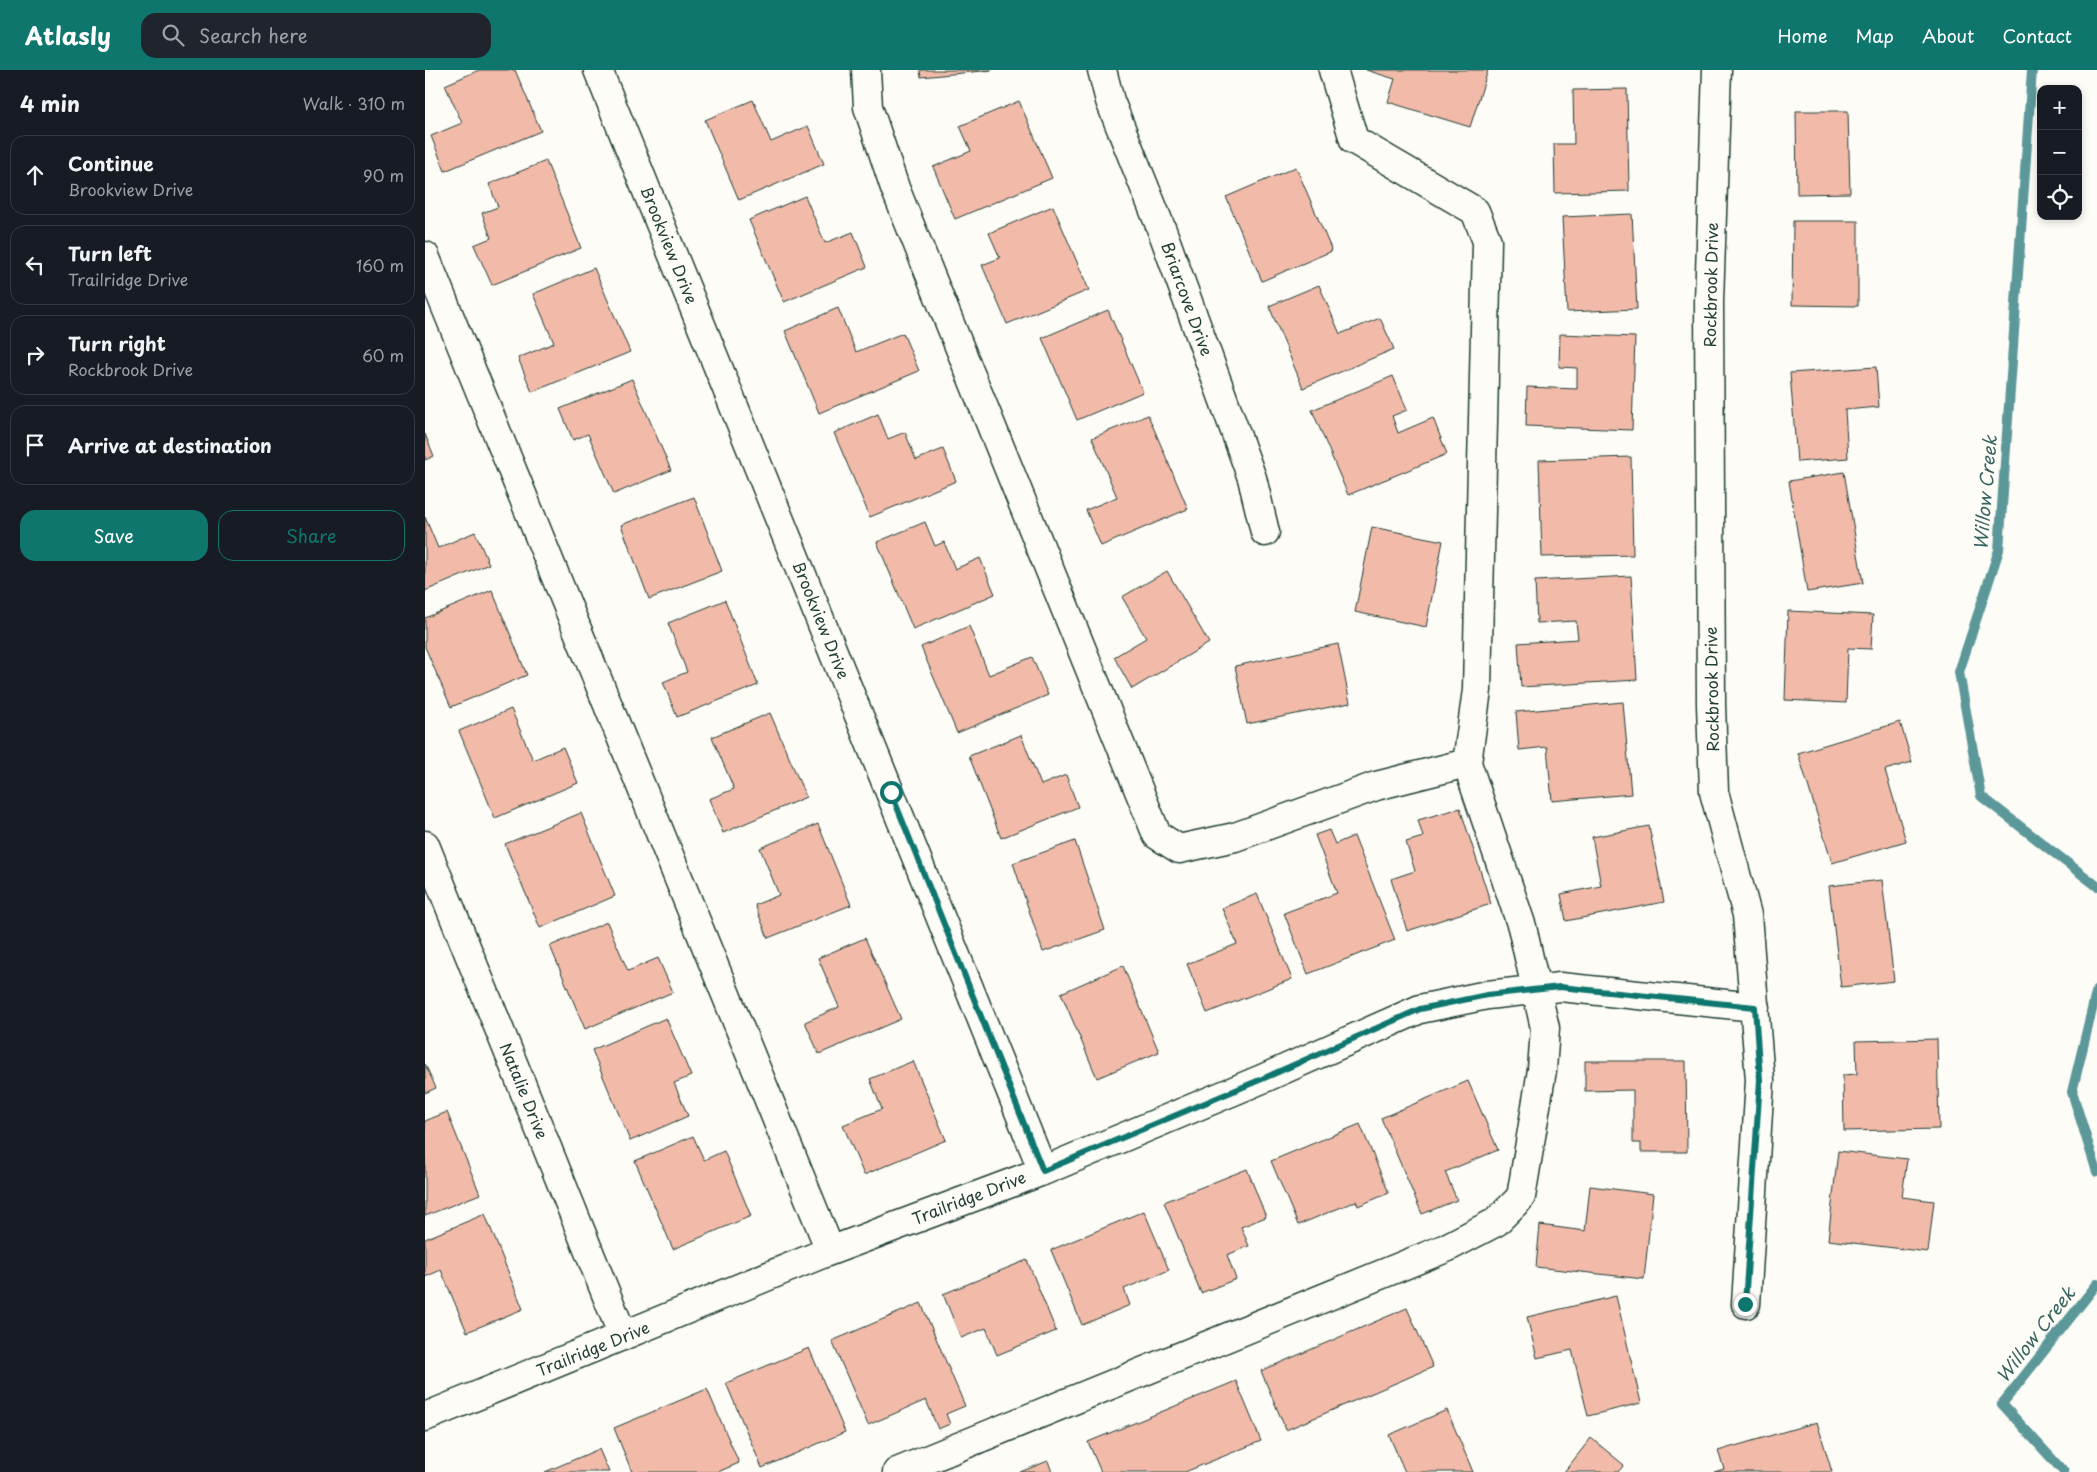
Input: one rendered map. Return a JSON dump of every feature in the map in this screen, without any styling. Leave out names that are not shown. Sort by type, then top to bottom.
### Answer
[{"type":"street","name":"Brookview Drive","points":[[599,70],[1043,1171]]},
{"type":"street","points":[[866,70],[868,108],[895,188],[1157,835],[1179,849],[1235,837],[1375,786],[1467,763]]},
{"type":"street","name":"Briarcove Drive","points":[[1102,70],[1110,102],[1163,233],[1252,478],[1265,532]]},
{"type":"street","points":[[897,1472],[1446,1248],[1496,1222],[1521,1196],[1541,1070],[1545,1028],[1519,918],[1467,763],[1477,690],[1487,241],[1475,211],[1354,140],[1333,70]]},
{"type":"street","name":"Rockbrook Drive","points":[[1717,70],[1709,301],[1711,694],[1714,792],[1747,915],[1760,1080],[1745,1304]]},
{"type":"street","points":[[425,256],[830,1250]]},
{"type":"street","name":"Natalie Drive","points":[[425,845],[623,1336]]},
{"type":"street","name":"Trailridge Drive","points":[[425,1418],[830,1250],[1043,1171],[1262,1079],[1420,1009],[1487,995],[1560,987],[1755,1007]]},
{"type":"building","points":[[479,70],[515,70],[541,131],[445,171],[431,136],[462,123],[445,85]]},
{"type":"building","points":[[920,70],[992,70],[921,77]]},
{"type":"building","points":[[1366,70],[1488,70],[1470,127],[1388,102],[1395,79]]},
{"type":"building","points":[[1627,89],[1629,191],[1555,193],[1554,144],[1574,144],[1573,90]]},
{"type":"building","points":[[753,100],[771,142],[808,126],[824,164],[739,200],[705,120]]},
{"type":"building","points":[[1019,101],[1052,178],[955,219],[933,167],[971,151],[960,126]]},
{"type":"building","points":[[1796,111],[1848,111],[1850,193],[1797,194]]},
{"type":"building","points":[[546,161],[581,248],[492,285],[474,245],[491,238],[482,213],[498,207],[489,184]]},
{"type":"building","points":[[1296,167],[1332,251],[1262,281],[1226,197]]},
{"type":"building","points":[[805,196],[825,243],[853,232],[867,267],[784,302],[749,220]]},
{"type":"building","points":[[1053,206],[1089,290],[1007,324],[982,265],[1000,258],[989,233]]},
{"type":"building","points":[[1632,214],[1637,309],[1567,312],[1562,217]]},
{"type":"building","points":[[1793,221],[1858,221],[1858,306],[1792,305]]},
{"type":"building","points":[[594,268],[630,352],[532,392],[518,358],[554,343],[533,294]]},
{"type":"building","points":[[1319,285],[1340,334],[1380,318],[1394,349],[1303,388],[1269,306]]},
{"type":"building","points":[[838,308],[856,352],[903,333],[919,371],[819,413],[785,331]]},
{"type":"building","points":[[1108,310],[1143,392],[1077,420],[1042,338]]},
{"type":"building","points":[[1560,334],[1635,337],[1632,430],[1526,426],[1527,387],[1577,389],[1577,368],[1559,367]]},
{"type":"building","points":[[1876,367],[1879,407],[1845,410],[1848,458],[1797,462],[1790,373]]},
{"type":"building","points":[[1393,376],[1407,410],[1392,416],[1398,433],[1433,418],[1447,454],[1348,495],[1312,410]]},
{"type":"building","points":[[632,379],[671,470],[614,494],[588,434],[573,440],[560,409]]},
{"type":"building","points":[[878,414],[888,439],[905,432],[916,460],[943,449],[956,481],[870,517],[834,433]]},
{"type":"building","points":[[1148,415],[1188,509],[1101,546],[1086,510],[1117,497],[1092,438]]},
{"type":"building","points":[[425,434],[434,456],[425,460]]},
{"type":"building","points":[[1631,457],[1633,555],[1542,557],[1539,460]]},
{"type":"building","points":[[1844,472],[1863,583],[1807,592],[1789,481]]},
{"type":"building","points":[[694,497],[722,571],[649,599],[621,525]]},
{"type":"building","points":[[425,517],[438,548],[475,532],[489,564],[425,591]]},
{"type":"building","points":[[925,522],[935,546],[944,542],[955,569],[980,558],[995,594],[913,629],[877,542]]},
{"type":"building","points":[[1372,527],[1443,541],[1426,627],[1355,612]]},
{"type":"building","points":[[1167,571],[1209,643],[1132,689],[1114,657],[1146,638],[1122,597]]},
{"type":"building","points":[[1631,576],[1637,680],[1521,687],[1518,643],[1578,639],[1576,621],[1537,623],[1535,581]]},
{"type":"building","points":[[492,590],[527,675],[451,707],[425,647],[425,618]]},
{"type":"building","points":[[725,600],[758,685],[677,717],[663,682],[687,672],[668,623]]},
{"type":"building","points":[[1788,611],[1873,615],[1871,649],[1848,648],[1846,703],[1785,700]]},
{"type":"building","points":[[969,626],[989,675],[1032,657],[1048,695],[957,733],[921,647]]},
{"type":"building","points":[[1338,644],[1350,703],[1247,724],[1235,666]]},
{"type":"building","points":[[1623,702],[1631,794],[1552,801],[1547,747],[1519,750],[1516,712]]},
{"type":"building","points":[[511,709],[533,760],[563,747],[578,783],[495,818],[459,731]]},
{"type":"building","points":[[770,713],[806,797],[723,833],[709,799],[734,789],[712,737]]},
{"type":"building","points":[[1900,722],[1912,762],[1885,770],[1906,841],[1832,863],[1798,753]]},
{"type":"building","points":[[1021,735],[1041,785],[1066,775],[1078,807],[1001,838],[969,756]]},
{"type":"building","points":[[1460,808],[1491,904],[1407,931],[1391,879],[1415,871],[1406,842],[1423,837],[1418,820]]},
{"type":"building","points":[[581,813],[615,896],[540,928],[505,844]]},
{"type":"building","points":[[818,824],[851,905],[768,938],[755,905],[779,895],[760,848]]},
{"type":"building","points":[[1649,826],[1664,902],[1566,921],[1561,894],[1601,886],[1592,837]]},
{"type":"building","points":[[1329,830],[1335,844],[1354,836],[1395,940],[1308,974],[1284,913],[1337,893],[1315,835]]},
{"type":"building","points":[[1075,841],[1105,930],[1043,952],[1013,863]]},
{"type":"building","points":[[1882,880],[1894,981],[1841,987],[1829,886]]},
{"type":"building","points":[[1257,894],[1292,979],[1207,1013],[1187,964],[1237,944],[1222,908]]},
{"type":"building","points":[[607,922],[628,971],[658,958],[673,992],[585,1029],[550,946]]},
{"type":"building","points":[[865,938],[901,1019],[819,1054],[805,1022],[839,1007],[818,958]]},
{"type":"building","points":[[1123,966],[1159,1052],[1097,1078],[1061,993]]},
{"type":"building","points":[[666,1018],[691,1076],[674,1083],[688,1116],[630,1141],[592,1050]]},
{"type":"building","points":[[1937,1039],[1939,1129],[1844,1131],[1843,1075],[1857,1074],[1856,1041]]},
{"type":"building","points":[[913,1061],[946,1140],[864,1175],[843,1125],[882,1109],[870,1079]]},
{"type":"building","points":[[1585,1061],[1686,1061],[1687,1152],[1641,1152],[1641,1143],[1633,1143],[1633,1090],[1585,1091]]},
{"type":"building","points":[[425,1064],[436,1088],[425,1093]]},
{"type":"building","points":[[1468,1081],[1498,1150],[1445,1172],[1457,1200],[1422,1214],[1381,1118]]},
{"type":"building","points":[[447,1112],[480,1194],[425,1216],[425,1121]]},
{"type":"building","points":[[1360,1124],[1389,1193],[1358,1206],[1356,1201],[1298,1225],[1271,1161]]},
{"type":"building","points":[[693,1136],[704,1160],[724,1151],[751,1216],[673,1249],[635,1161]]},
{"type":"building","points":[[1838,1151],[1907,1159],[1902,1197],[1934,1201],[1928,1252],[1828,1240]]},
{"type":"building","points":[[1247,1169],[1266,1217],[1241,1227],[1249,1246],[1227,1255],[1236,1279],[1201,1293],[1164,1202]]},
{"type":"building","points":[[1590,1186],[1653,1194],[1644,1279],[1536,1267],[1540,1225],[1585,1231]]},
{"type":"building","points":[[1144,1211],[1169,1270],[1124,1289],[1130,1305],[1082,1325],[1051,1250]]},
{"type":"building","points":[[485,1214],[523,1309],[467,1332],[441,1270],[425,1277],[425,1239]]},
{"type":"building","points":[[1027,1260],[1056,1331],[997,1355],[986,1328],[961,1338],[943,1294]]},
{"type":"building","points":[[1616,1296],[1641,1403],[1588,1416],[1572,1350],[1537,1358],[1527,1317]]},
{"type":"building","points":[[921,1303],[965,1406],[946,1414],[950,1424],[938,1429],[926,1400],[868,1425],[832,1341]]},
{"type":"building","points":[[1407,1308],[1433,1367],[1286,1430],[1261,1371]]},
{"type":"building","points":[[809,1348],[845,1432],[762,1468],[726,1383]]},
{"type":"building","points":[[1236,1381],[1261,1441],[1185,1472],[1101,1472],[1088,1442]]},
{"type":"building","points":[[707,1389],[739,1463],[718,1472],[632,1472],[614,1428]]},
{"type":"building","points":[[1447,1410],[1473,1472],[1405,1472],[1389,1435]]},
{"type":"building","points":[[1817,1422],[1832,1472],[1714,1472],[1724,1469],[1718,1451]]},
{"type":"building","points":[[1591,1438],[1624,1465],[1618,1472],[1564,1472]]},
{"type":"building","points":[[599,1449],[609,1472],[545,1472]]},
{"type":"building","points":[[1048,1461],[1052,1472],[1020,1472]]},
{"type":"waterway","name":"Willow Creek","points":[[2032,70],[1999,550],[1959,672],[1981,796],[2097,886]]},
{"type":"waterway","name":"Willow Creek","points":[[2097,989],[2072,1092],[2097,1172]]},
{"type":"waterway","name":"Willow Creek","points":[[2064,1472],[2002,1404],[2097,1284]]},
{"type":"route","points":[[891,792],[1043,1171],[1262,1079],[1420,1009],[1487,995],[1560,987],[1755,1007],[1760,1080],[1745,1304]]}]
